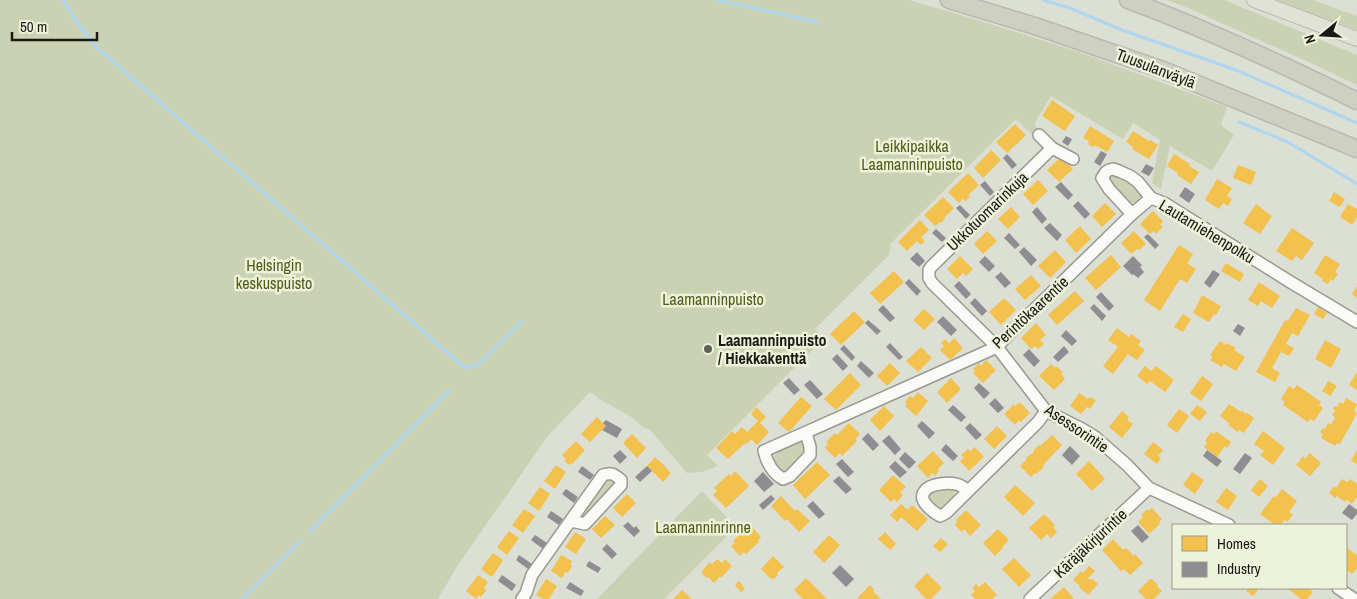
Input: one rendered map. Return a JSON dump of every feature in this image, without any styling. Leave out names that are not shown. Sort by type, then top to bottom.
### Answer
[{"type":"highway","name":"Tuusulanväylä","points":[[950,0],[1035,26],[1163,70],[1357,149]]},
{"type":"highway","points":[[1128,0],[1188,23],[1288,67],[1357,101]]},
{"type":"main road","points":[[1254,0],[1357,39]]},
{"type":"street","points":[[1039,135],[1052,148],[1073,159]]},
{"type":"street","name":"Ukkotuomarinkuja","points":[[929,278],[931,267],[1052,148]]},
{"type":"street","name":"Lautamiehenpolku","points":[[1132,214],[1105,183],[1102,178],[1106,172],[1113,169],[1130,176],[1138,182],[1151,198],[1164,203],[1357,322]]},
{"type":"street","name":"Perintökaarentie","points":[[806,433],[997,348],[1132,214],[1151,198]]},
{"type":"street","name":"Asessorintie","points":[[929,278],[939,292],[997,348],[1046,411],[1095,437],[1127,465],[1149,488],[1227,524]]},
{"type":"street","points":[[967,491],[1038,422],[1046,411]]},
{"type":"street","points":[[522,599],[532,575],[603,475],[614,473],[621,480],[621,485],[585,524],[571,521]]},
{"type":"street","name":"Käräjäkirjurintie","points":[[1030,599],[1149,488]]},
{"type":"street","points":[[1340,589],[1354,598]]},
{"type":"green space","name":"Helsingin keskuspuisto","points":[[0,0],[909,0],[1082,53],[1227,107],[1221,125],[1234,135],[1212,171],[1170,146],[1161,189],[1152,183],[1160,140],[1133,123],[1123,139],[1051,96],[1034,124],[1041,132],[1035,138],[1016,119],[891,243],[889,255],[815,329],[824,338],[707,455],[718,466],[702,472],[687,473],[650,430],[590,392],[547,437],[456,568],[438,599],[0,599]]},
{"type":"green space","points":[[1166,0],[1224,0],[1357,55],[1357,85],[1181,5]]},
{"type":"green space","points":[[1275,0],[1313,0],[1357,16],[1357,30]]},
{"type":"green space","points":[[1115,173],[1136,186],[1141,196],[1138,201],[1133,203],[1126,201],[1106,181],[1106,177]]},
{"type":"green space","points":[[798,441],[804,444],[807,451],[789,471],[785,472],[777,469],[773,459],[777,452]]},
{"type":"green space","points":[[607,479],[614,479],[615,486],[584,516],[581,516]]},
{"type":"green space","points":[[949,487],[954,491],[955,499],[944,508],[934,506],[929,498],[930,495],[937,490]]},
{"type":"green space","name":"Laamanninrinne","points":[[702,491],[736,527],[664,599],[597,599]]},
{"type":"building: Homes","points":[[1052,100],[1075,116],[1065,131],[1042,116]]},
{"type":"building: Homes","points":[[1015,124],[1026,135],[1007,153],[996,142]]},
{"type":"building: Homes","points":[[1090,126],[1114,141],[1107,152],[1095,145],[1093,147],[1088,144],[1089,141],[1083,138]]},
{"type":"building: Homes","points":[[1133,131],[1158,145],[1149,159],[1132,149],[1133,147],[1126,142]]},
{"type":"building: Homes","points":[[991,150],[1001,160],[983,178],[974,168]]},
{"type":"building: Homes","points":[[1174,154],[1199,172],[1191,184],[1167,166]]},
{"type":"building: Homes","points":[[1061,157],[1073,169],[1059,182],[1047,170]]},
{"type":"building: Homes","points":[[1238,165],[1256,172],[1251,185],[1233,178]]},
{"type":"building: Homes","points":[[968,173],[979,185],[968,195],[970,197],[965,201],[963,199],[959,203],[948,192]]},
{"type":"building: Homes","points":[[1217,179],[1232,188],[1227,196],[1232,199],[1228,206],[1223,203],[1219,209],[1205,200]]},
{"type":"building: Homes","points":[[1038,180],[1048,191],[1033,205],[1023,194]]},
{"type":"building: Homes","points":[[1334,192],[1345,199],[1340,207],[1329,201]]},
{"type":"building: Homes","points":[[943,197],[954,208],[941,223],[935,226],[924,215]]},
{"type":"building: Homes","points":[[1105,203],[1116,214],[1102,227],[1092,216]]},
{"type":"building: Homes","points":[[1256,204],[1272,216],[1260,234],[1243,223]]},
{"type":"building: Homes","points":[[1348,204],[1357,209],[1357,217],[1352,225],[1340,217]]},
{"type":"building: Homes","points":[[1011,207],[1020,217],[1008,229],[998,219]]},
{"type":"building: Homes","points":[[1153,211],[1163,221],[1160,225],[1163,227],[1156,234],[1154,231],[1150,234],[1140,224]]},
{"type":"building: Homes","points":[[920,220],[929,230],[921,237],[925,241],[921,245],[917,241],[907,251],[898,242]]},
{"type":"building: Homes","points":[[1080,226],[1091,239],[1076,253],[1065,240]]},
{"type":"building: Homes","points":[[1292,228],[1314,243],[1302,260],[1296,256],[1292,261],[1276,251]]},
{"type":"building: Homes","points":[[987,231],[997,241],[983,254],[974,244]]},
{"type":"building: Homes","points":[[1134,231],[1146,244],[1131,254],[1121,243]]},
{"type":"building: Homes","points":[[1179,245],[1193,254],[1187,263],[1196,269],[1187,283],[1180,279],[1160,311],[1144,300]]},
{"type":"building: Homes","points":[[1055,250],[1066,262],[1050,278],[1038,266]]},
{"type":"building: Homes","points":[[1111,255],[1121,267],[1096,290],[1085,278]]},
{"type":"building: Homes","points":[[1325,255],[1340,264],[1335,272],[1338,274],[1328,284],[1314,273]]},
{"type":"building: Homes","points":[[960,256],[973,269],[966,276],[963,273],[957,279],[947,269]]},
{"type":"building: Homes","points":[[1226,263],[1244,274],[1240,282],[1221,271]]},
{"type":"building: Homes","points":[[894,271],[904,282],[880,304],[870,293]]},
{"type":"building: Homes","points":[[1031,275],[1041,286],[1025,300],[1015,289]]},
{"type":"building: Homes","points":[[1259,282],[1280,296],[1272,308],[1261,301],[1258,306],[1248,300]]},
{"type":"building: Homes","points":[[1357,286],[1357,298],[1352,294]]},
{"type":"building: Homes","points":[[1075,291],[1084,301],[1057,325],[1048,315]]},
{"type":"building: Homes","points":[[1202,295],[1221,306],[1209,322],[1193,313]]},
{"type":"building: Homes","points":[[1004,298],[1016,310],[1001,325],[989,312]]},
{"type":"building: Homes","points":[[1318,307],[1327,313],[1323,319],[1314,314]]},
{"type":"building: Homes","points":[[1296,308],[1310,315],[1298,336],[1292,333],[1286,344],[1294,348],[1289,356],[1281,352],[1272,368],[1280,373],[1275,382],[1256,372],[1285,320],[1288,321]]},
{"type":"building: Homes","points":[[924,309],[935,319],[924,330],[913,320]]},
{"type":"building: Homes","points":[[854,311],[865,322],[841,345],[830,334]]},
{"type":"building: Homes","points":[[1183,314],[1191,319],[1183,332],[1174,327]]},
{"type":"building: Homes","points":[[1036,323],[1046,335],[1040,340],[1044,344],[1038,349],[1035,346],[1031,349],[1021,338]]},
{"type":"building: Homes","points":[[1117,328],[1129,337],[1131,334],[1141,341],[1138,345],[1145,350],[1137,360],[1128,354],[1113,374],[1103,366],[1118,347],[1108,340]]},
{"type":"building: Homes","points":[[954,338],[963,348],[950,360],[940,350],[944,346],[941,343],[945,339],[949,343]]},
{"type":"building: Homes","points":[[1325,340],[1341,349],[1331,368],[1315,359]]},
{"type":"building: Homes","points":[[1220,341],[1236,348],[1234,350],[1245,357],[1236,371],[1224,364],[1222,367],[1210,360],[1213,357],[1210,355]]},
{"type":"building: Homes","points":[[921,347],[932,358],[918,372],[906,361]]},
{"type":"building: Homes","points":[[986,360],[996,370],[983,383],[973,373],[975,371],[973,369],[979,363],[981,366]]},
{"type":"building: Homes","points":[[890,363],[900,373],[887,386],[877,376]]},
{"type":"building: Homes","points":[[1051,364],[1063,372],[1061,374],[1065,379],[1054,390],[1039,376]]},
{"type":"building: Homes","points":[[1145,366],[1151,371],[1156,366],[1174,380],[1165,392],[1150,381],[1147,384],[1137,376]]},
{"type":"building: Homes","points":[[1357,372],[1357,390],[1349,385]]},
{"type":"building: Homes","points":[[850,373],[861,385],[836,410],[824,399]]},
{"type":"building: Homes","points":[[1202,376],[1213,384],[1201,401],[1190,393]]},
{"type":"building: Homes","points":[[951,378],[961,389],[947,403],[937,392]]},
{"type":"building: Homes","points":[[1328,381],[1337,386],[1330,396],[1322,391]]},
{"type":"building: Homes","points":[[1297,385],[1321,402],[1319,405],[1323,408],[1314,421],[1310,419],[1308,422],[1283,405],[1285,402],[1281,399],[1289,386],[1294,389]]},
{"type":"building: Homes","points":[[918,392],[928,401],[916,416],[905,406],[907,404],[905,401],[910,396],[913,398]]},
{"type":"building: Homes","points":[[1079,393],[1088,399],[1090,397],[1096,400],[1090,409],[1087,407],[1081,414],[1070,406]]},
{"type":"building: Homes","points":[[801,397],[812,406],[789,432],[778,423]]},
{"type":"building: Homes","points":[[1346,398],[1357,404],[1354,411],[1357,413],[1340,444],[1337,443],[1335,446],[1321,438],[1323,434],[1320,432],[1323,428],[1325,429],[1328,423],[1331,425],[1335,417],[1332,415],[1335,411],[1333,409],[1340,402],[1343,404]]},
{"type":"building: Homes","points":[[1020,402],[1030,413],[1015,425],[1004,414],[1014,404],[1015,406]]},
{"type":"building: Homes","points":[[1229,404],[1254,418],[1244,433],[1239,430],[1238,432],[1228,425],[1229,423],[1220,416]]},
{"type":"building: Homes","points":[[1197,405],[1207,412],[1200,421],[1190,414]]},
{"type":"building: Homes","points":[[884,406],[894,416],[880,431],[870,420]]},
{"type":"building: Homes","points":[[756,407],[766,417],[760,423],[769,432],[757,445],[751,439],[728,459],[716,448],[732,431],[735,434],[742,427],[747,432],[758,421],[751,414]]},
{"type":"building: Homes","points":[[1179,409],[1189,416],[1177,433],[1167,425]]},
{"type":"building: Homes","points":[[1122,411],[1129,417],[1127,420],[1133,424],[1122,438],[1109,427]]},
{"type":"building: Homes","points":[[597,417],[606,426],[590,442],[581,434]]},
{"type":"building: Homes","points":[[849,423],[860,434],[855,439],[857,441],[842,456],[840,453],[835,458],[825,448],[828,444],[826,442],[835,433],[837,435]]},
{"type":"building: Homes","points":[[997,426],[1007,436],[994,449],[984,439]]},
{"type":"building: Homes","points":[[1216,431],[1231,442],[1227,448],[1225,446],[1217,457],[1204,447],[1207,443],[1205,441],[1211,432],[1214,434]]},
{"type":"building: Homes","points":[[1263,431],[1285,448],[1273,465],[1260,455],[1264,451],[1254,444]]},
{"type":"building: Homes","points":[[632,434],[646,448],[637,458],[623,443]]},
{"type":"building: Homes","points":[[1052,435],[1062,445],[1043,465],[1044,467],[1031,477],[1020,466],[1039,445]]},
{"type":"building: Homes","points":[[576,441],[585,450],[569,465],[564,461],[566,459],[562,455]]},
{"type":"building: Homes","points":[[1153,442],[1163,450],[1158,456],[1161,458],[1157,464],[1144,454]]},
{"type":"building: Homes","points":[[975,447],[984,457],[969,471],[960,461],[964,458],[961,455],[968,449],[970,451]]},
{"type":"building: Homes","points":[[1357,450],[1357,464],[1351,461]]},
{"type":"building: Homes","points":[[933,451],[944,463],[938,469],[939,471],[935,476],[932,473],[928,478],[917,466]]},
{"type":"building: Homes","points":[[1310,453],[1321,463],[1310,476],[1296,465],[1303,456],[1305,459]]},
{"type":"building: Homes","points":[[655,457],[671,473],[663,482],[647,466]]},
{"type":"building: Homes","points":[[1089,461],[1105,479],[1092,491],[1076,474]]},
{"type":"building: Homes","points":[[817,462],[830,475],[805,499],[793,485]]},
{"type":"building: Homes","points":[[556,465],[566,472],[555,489],[544,481]]},
{"type":"building: Homes","points":[[735,471],[749,486],[726,508],[713,495],[717,491],[714,488]]},
{"type":"building: Homes","points":[[1192,472],[1204,480],[1195,494],[1183,485]]},
{"type":"building: Homes","points":[[893,475],[906,487],[900,492],[903,495],[897,502],[894,499],[891,502],[879,490]]},
{"type":"building: Homes","points":[[1260,479],[1268,486],[1259,497],[1251,490]]},
{"type":"building: Homes","points":[[1342,479],[1347,482],[1350,479],[1357,484],[1357,497],[1352,504],[1347,500],[1345,502],[1337,496],[1335,498],[1329,493],[1334,486],[1336,488]]},
{"type":"building: Homes","points":[[1015,485],[1035,503],[1023,516],[1004,497]]},
{"type":"building: Homes","points":[[540,487],[550,494],[539,511],[528,503]]},
{"type":"building: Homes","points":[[1226,488],[1237,496],[1228,510],[1216,502]]},
{"type":"building: Homes","points":[[1282,489],[1297,501],[1289,512],[1293,515],[1287,522],[1285,520],[1281,524],[1274,524],[1260,514],[1274,496],[1276,497]]},
{"type":"building: Homes","points":[[627,494],[636,503],[622,517],[613,508]]},
{"type":"building: Homes","points":[[781,496],[795,511],[797,509],[810,521],[799,532],[771,506]]},
{"type":"building: Homes","points":[[901,504],[908,510],[912,505],[928,519],[917,531],[901,517],[897,522],[890,515]]},
{"type":"building: Homes","points":[[1152,508],[1162,519],[1159,522],[1160,524],[1149,534],[1138,522],[1143,517],[1141,515],[1147,509],[1148,511]]},
{"type":"building: Homes","points":[[524,509],[535,516],[523,533],[512,525]]},
{"type":"building: Homes","points":[[966,510],[981,525],[970,536],[964,529],[962,532],[955,525],[956,520]]},
{"type":"building: Homes","points":[[1044,514],[1055,525],[1053,527],[1057,532],[1051,538],[1047,534],[1041,540],[1029,528]]},
{"type":"building: Homes","points":[[605,516],[615,525],[601,538],[592,529]]},
{"type":"building: Homes","points":[[751,526],[761,537],[758,540],[759,542],[746,554],[744,552],[740,556],[731,546],[735,543],[733,541],[746,528]]},
{"type":"building: Homes","points":[[998,529],[1009,540],[995,556],[983,543]]},
{"type":"building: Homes","points":[[509,531],[519,538],[507,555],[497,547]]},
{"type":"building: Homes","points":[[575,532],[586,539],[576,554],[565,547]]},
{"type":"building: Homes","points":[[885,532],[896,544],[890,550],[878,539]]},
{"type":"building: Homes","points":[[829,535],[840,545],[824,563],[813,552]]},
{"type":"building: Homes","points":[[941,538],[948,544],[940,552],[933,546]]},
{"type":"building: Homes","points":[[1113,539],[1123,550],[1126,548],[1143,563],[1130,575],[1124,569],[1121,571],[1102,550]]},
{"type":"building: Homes","points":[[1347,548],[1356,555],[1357,553],[1357,568],[1352,574],[1348,571]]},
{"type":"building: Homes","points":[[493,553],[503,560],[492,577],[481,569]]},
{"type":"building: Homes","points":[[561,555],[572,561],[570,564],[572,566],[568,573],[565,572],[562,578],[551,571]]},
{"type":"building: Homes","points":[[773,556],[784,567],[777,573],[778,575],[774,579],[771,579],[761,569]]},
{"type":"building: Homes","points":[[1014,558],[1031,575],[1019,587],[1002,569]]},
{"type":"building: Homes","points":[[717,559],[722,563],[725,559],[732,566],[714,583],[701,573],[710,562],[712,564]]},
{"type":"building: Homes","points":[[1089,566],[1095,571],[1088,578],[1098,584],[1088,595],[1073,580],[1081,571],[1083,573]]},
{"type":"building: Homes","points":[[927,573],[942,588],[931,599],[926,599],[914,586]]},
{"type":"building: Homes","points":[[478,575],[488,582],[484,588],[486,590],[481,597],[479,595],[476,599],[466,591]]},
{"type":"building: Homes","points":[[806,578],[827,599],[803,599],[794,590]]},
{"type":"building: Homes","points":[[546,579],[557,586],[549,599],[543,599],[536,595]]},
{"type":"building: Homes","points":[[1150,579],[1162,591],[1154,599],[1146,599],[1138,591]]},
{"type":"building: Homes","points":[[739,581],[745,589],[741,592],[735,585]]},
{"type":"building: Homes","points":[[985,582],[997,595],[992,599],[975,599],[971,595],[975,591],[972,588],[976,584],[979,587]]},
{"type":"building: Homes","points":[[870,585],[881,599],[857,598]]},
{"type":"building: Homes","points":[[1064,587],[1074,599],[1050,599]]},
{"type":"building: Homes","points":[[1248,589],[1258,590],[1253,596],[1246,591]]},
{"type":"building: Homes","points":[[1288,589],[1309,589],[1313,592],[1307,599],[1301,599]]},
{"type":"building: Homes","points":[[682,590],[692,599],[673,599]]},
{"type":"building: Industry","points":[[1066,136],[1072,139],[1068,146],[1062,142]]},
{"type":"building: Industry","points":[[1101,151],[1107,154],[1100,166],[1094,162]]},
{"type":"building: Industry","points":[[1007,154],[1017,165],[1012,169],[1003,158]]},
{"type":"building: Industry","points":[[1146,164],[1154,168],[1149,176],[1141,172]]},
{"type":"building: Industry","points":[[985,181],[994,192],[990,196],[980,185]]},
{"type":"building: Industry","points":[[1061,182],[1073,195],[1068,200],[1055,187]]},
{"type":"building: Industry","points":[[1185,187],[1195,194],[1189,203],[1179,196]]},
{"type":"building: Industry","points":[[1078,201],[1090,214],[1085,219],[1073,206]]},
{"type":"building: Industry","points":[[960,205],[970,215],[966,219],[956,208]]},
{"type":"building: Industry","points":[[1037,207],[1047,219],[1042,224],[1032,212]]},
{"type":"building: Industry","points":[[1050,223],[1062,235],[1057,241],[1044,228]]},
{"type":"building: Industry","points":[[936,229],[946,238],[942,242],[932,233]]},
{"type":"building: Industry","points":[[1009,233],[1020,245],[1015,249],[1004,238]]},
{"type":"building: Industry","points":[[1148,234],[1159,245],[1155,249],[1144,237]]},
{"type":"building: Industry","points":[[1024,247],[1037,260],[1031,266],[1019,252]]},
{"type":"building: Industry","points":[[917,252],[925,261],[919,267],[910,259]]},
{"type":"building: Industry","points":[[985,256],[995,266],[989,272],[979,262]]},
{"type":"building: Industry","points":[[1133,256],[1142,265],[1140,267],[1144,272],[1138,278],[1123,266]]},
{"type":"building: Industry","points":[[1213,270],[1220,274],[1210,288],[1204,283]]},
{"type":"building: Industry","points":[[1001,272],[1011,283],[1005,288],[995,277]]},
{"type":"building: Industry","points":[[909,279],[921,291],[917,296],[905,283]]},
{"type":"building: Industry","points":[[959,281],[971,294],[966,299],[954,286]]},
{"type":"building: Industry","points":[[1101,292],[1114,306],[1109,311],[1096,297]]},
{"type":"building: Industry","points":[[975,298],[987,311],[982,316],[970,303]]},
{"type":"building: Industry","points":[[1094,304],[1106,316],[1102,321],[1090,308]]},
{"type":"building: Industry","points":[[883,305],[895,318],[890,322],[878,310]]},
{"type":"building: Industry","points":[[943,316],[957,330],[951,336],[937,322]]},
{"type":"building: Industry","points":[[868,320],[881,331],[877,335],[865,323]]},
{"type":"building: Industry","points":[[1238,324],[1245,328],[1240,336],[1233,331]]},
{"type":"building: Industry","points":[[1066,330],[1077,341],[1072,346],[1061,336]]},
{"type":"building: Industry","points":[[890,343],[903,357],[899,360],[886,347]]},
{"type":"building: Industry","points":[[844,345],[855,357],[852,361],[840,349]]},
{"type":"building: Industry","points":[[1064,346],[1069,352],[1058,362],[1053,357]]},
{"type":"building: Industry","points":[[1029,349],[1040,361],[1034,367],[1023,355]]},
{"type":"building: Industry","points":[[837,354],[848,366],[843,371],[832,359]]},
{"type":"building: Industry","points":[[861,361],[874,373],[869,378],[857,366]]},
{"type":"building: Industry","points":[[789,378],[800,390],[794,395],[783,383]]},
{"type":"building: Industry","points":[[810,380],[823,394],[817,399],[804,385]]},
{"type":"building: Industry","points":[[979,383],[990,393],[984,399],[974,388]]},
{"type":"building: Industry","points":[[995,398],[1004,408],[998,413],[989,404]]},
{"type":"building: Industry","points":[[953,405],[966,417],[961,422],[948,410]]},
{"type":"building: Industry","points":[[606,420],[622,429],[617,438],[602,430],[606,426],[603,423]]},
{"type":"building: Industry","points":[[922,421],[935,433],[929,439],[917,426]]},
{"type":"building: Industry","points":[[970,423],[982,435],[976,440],[965,428]]},
{"type":"building: Industry","points":[[868,433],[879,445],[873,451],[862,439]]},
{"type":"building: Industry","points":[[889,435],[901,449],[895,455],[882,441]]},
{"type":"building: Industry","points":[[946,444],[958,456],[953,461],[941,450]]},
{"type":"building: Industry","points":[[1070,446],[1080,456],[1072,465],[1062,455]]},
{"type":"building: Industry","points":[[620,450],[627,457],[620,464],[613,456]]},
{"type":"building: Industry","points":[[1207,450],[1222,461],[1217,467],[1203,456]]},
{"type":"building: Industry","points":[[905,452],[916,462],[909,469],[899,459]]},
{"type":"building: Industry","points":[[1245,453],[1252,458],[1240,474],[1233,469]]},
{"type":"building: Industry","points":[[842,459],[854,472],[848,477],[836,464]]},
{"type":"building: Industry","points":[[895,461],[907,472],[900,478],[889,467]]},
{"type":"building: Industry","points":[[582,466],[594,475],[590,480],[578,472]]},
{"type":"building: Industry","points":[[647,466],[652,471],[640,482],[635,477]]},
{"type":"building: Industry","points":[[763,472],[774,484],[764,492],[754,481]]},
{"type":"building: Industry","points":[[839,476],[852,489],[846,494],[833,481]]},
{"type":"building: Industry","points":[[566,489],[578,497],[574,503],[562,494]]},
{"type":"building: Industry","points":[[771,495],[775,499],[763,510],[759,505]]},
{"type":"building: Industry","points":[[813,501],[825,514],[819,519],[807,506]]},
{"type":"building: Industry","points":[[1349,504],[1357,510],[1357,514],[1352,520],[1342,513]]},
{"type":"building: Industry","points":[[551,511],[563,519],[559,525],[547,517]]},
{"type":"building: Industry","points":[[628,522],[634,528],[636,526],[640,531],[634,537],[623,526]]},
{"type":"building: Industry","points":[[1138,525],[1149,537],[1142,543],[1131,531]]},
{"type":"building: Industry","points":[[535,535],[547,543],[543,549],[531,540]]},
{"type":"building: Industry","points":[[607,544],[617,554],[612,559],[602,549]]},
{"type":"building: Industry","points":[[519,555],[532,564],[528,569],[516,560]]},
{"type":"building: Industry","points":[[589,561],[601,568],[598,573],[586,566]]},
{"type":"building: Industry","points":[[840,565],[854,579],[846,587],[832,573]]},
{"type":"building: Industry","points":[[502,575],[516,585],[512,591],[498,581]]},
{"type":"building: Industry","points":[[570,582],[584,591],[581,596],[566,588]]},
{"type":"waterway","points":[[63,0],[94,45],[463,366],[469,368],[480,363],[522,321]]},
{"type":"waterway","points":[[717,0],[818,22]]},
{"type":"waterway","points":[[1043,0],[1070,8],[1122,30],[1236,70],[1357,123]]},
{"type":"waterway","points":[[1239,122],[1288,142],[1357,184]]},
{"type":"waterway","points":[[309,532],[450,390]]},
{"type":"waterway","points":[[242,599],[300,541]]},
{"type":"place","name":"Laamanninpuisto / Hiekkakenttä","points":[[708,349]]},
{"type":"park label","name":"Leikkipaikka Laamanninpuisto","points":[[912,155]]},
{"type":"park label","name":"Laamanninpuisto","points":[[713,299]]}]
